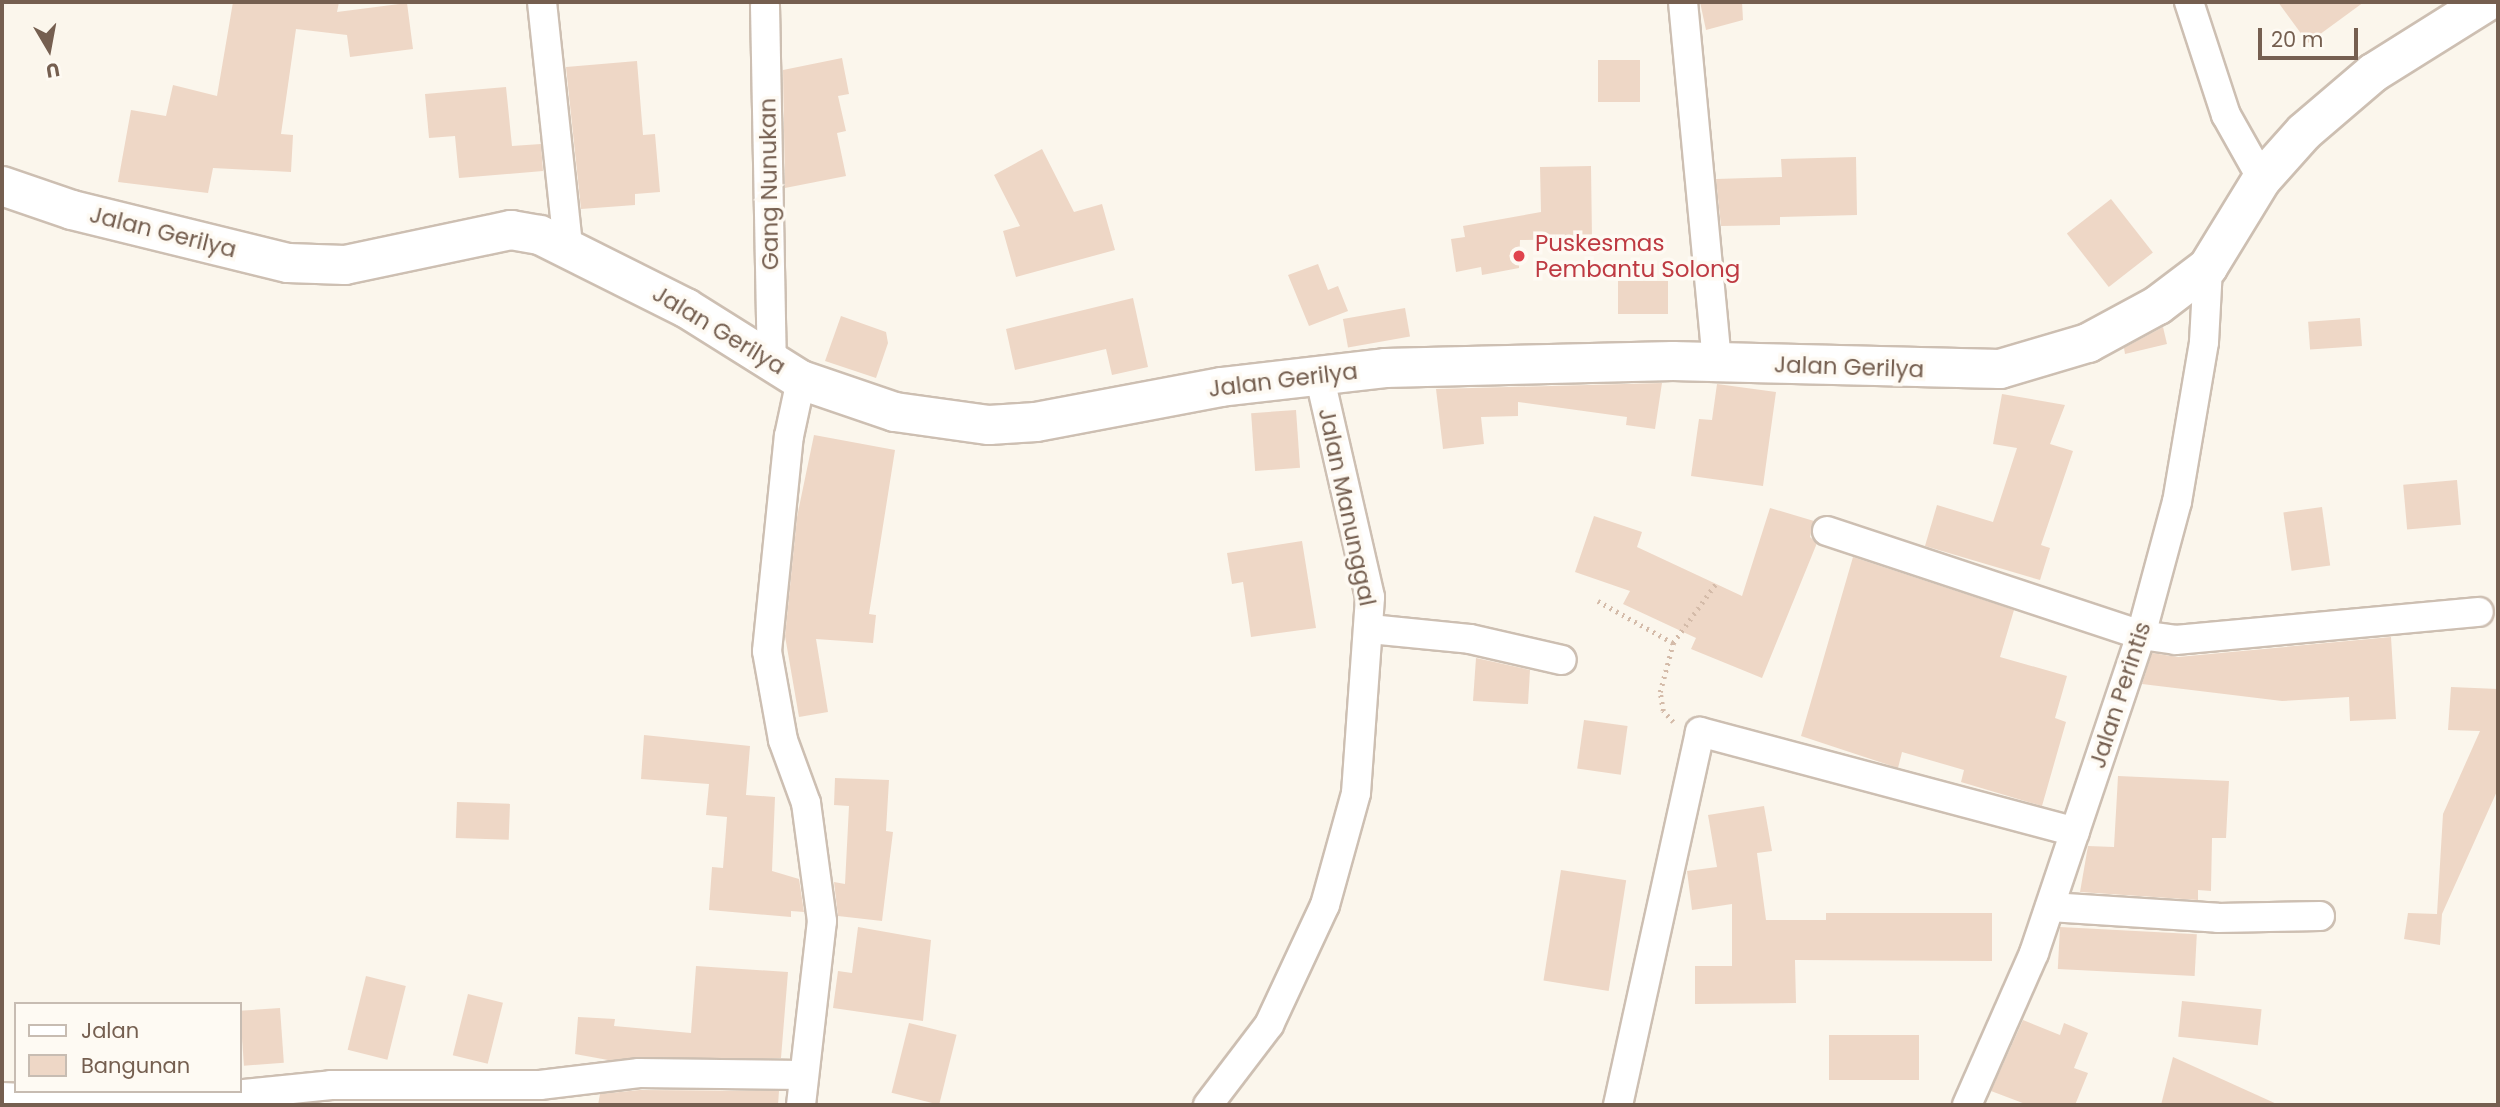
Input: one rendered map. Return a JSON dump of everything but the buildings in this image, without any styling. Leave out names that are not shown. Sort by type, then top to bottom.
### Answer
[{"type":"street","points":[[542,2],[568,244]]},
{"type":"street","points":[[1683,2],[1717,363]]},
{"type":"street","points":[[2189,2],[2226,115],[2262,179]]},
{"type":"street","name":"Jalan Gerilya","points":[[2,186],[72,210],[288,263],[345,265],[511,230],[568,244],[786,370],[895,412],[989,425],[1320,374],[1717,363],[2000,369],[2088,343],[2158,305],[2208,267],[2262,179],[2334,104],[2486,2]]},
{"type":"street","name":"Gang Nunukan","points":[[765,6],[789,436],[767,651],[783,740],[806,803],[822,921],[801,1105]]},
{"type":"street","name":"Jalan Perintis","points":[[1967,1105],[2050,907],[2141,635],[2178,502],[2204,342],[2208,267]]},
{"type":"street","name":"Jalan Manunggal","points":[[1208,1105],[1269,1025],[1325,905],[1356,793],[1370,629],[1370,597],[1320,374]]},
{"type":"street","points":[[1827,531],[2141,635],[2203,639],[2479,612]]},
{"type":"street","points":[[1370,629],[1470,639],[1562,660]]},
{"type":"street","points":[[1618,1105],[1700,732],[2075,832]]},
{"type":"street","points":[[2050,907],[2218,918],[2320,916]]},
{"type":"street","points":[[2,1097],[145,1104],[385,1095],[540,1085],[639,1073],[803,1075]]},
{"type":"street","points":[[540,1085],[565,1105]]},
{"type":"path","points":[[1700,732],[1678,725],[1662,710],[1660,692],[1673,643],[1717,582]]},
{"type":"path","points":[[1598,601],[1673,643]]},
{"type":"place","name":"Puskesmas Pembantu Solong","points":[[1519,256]]}]
